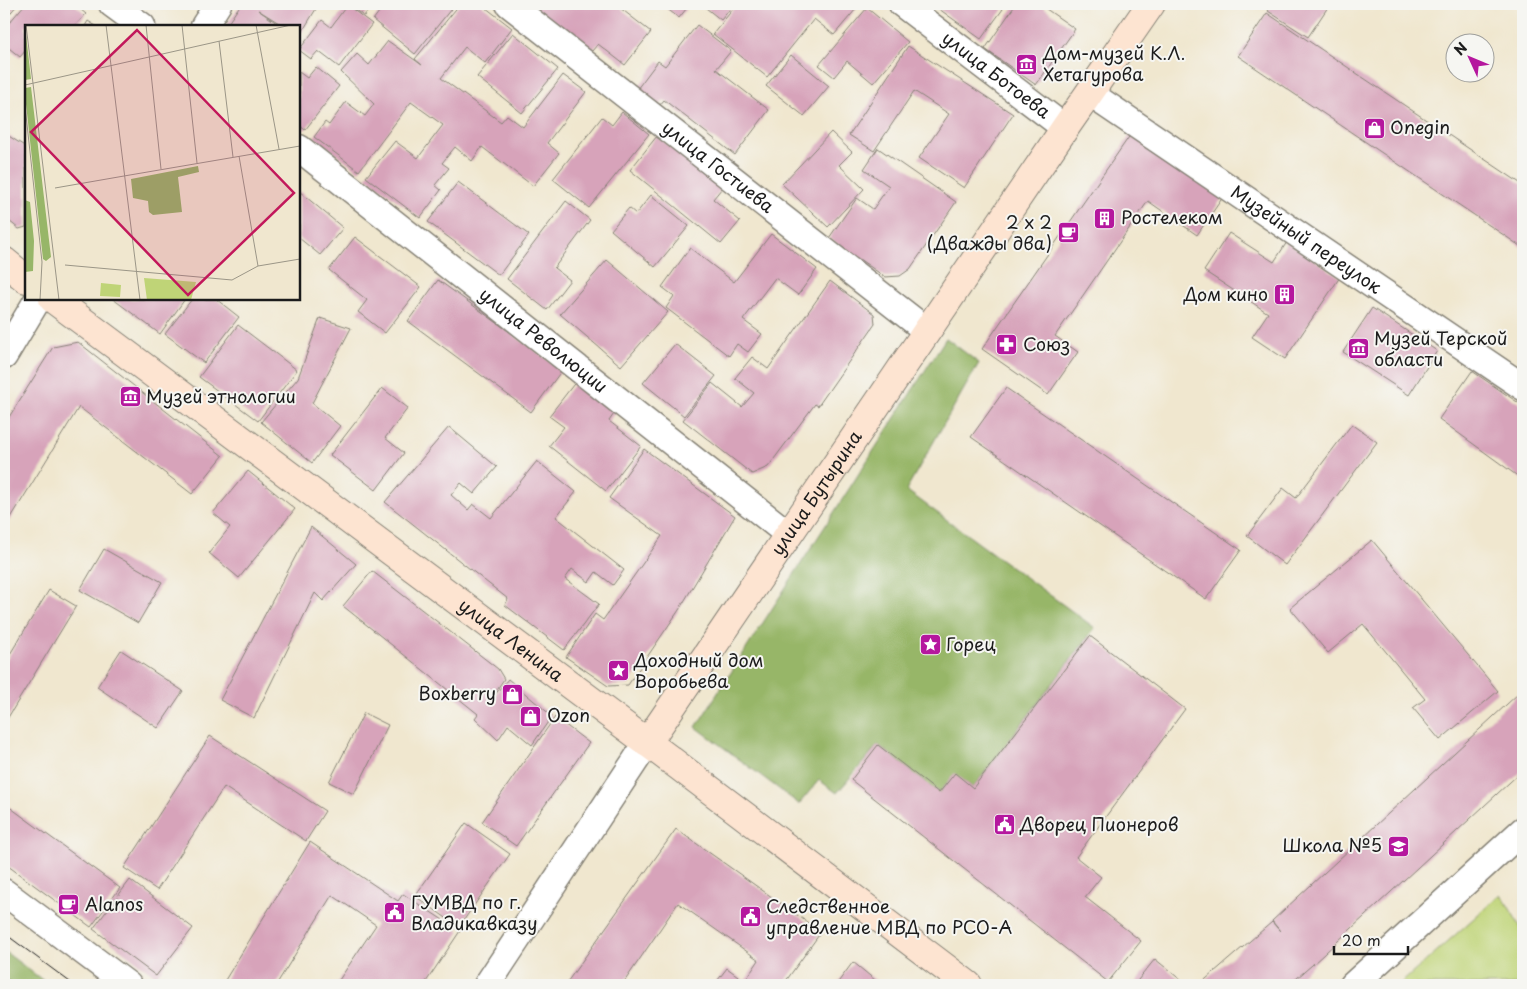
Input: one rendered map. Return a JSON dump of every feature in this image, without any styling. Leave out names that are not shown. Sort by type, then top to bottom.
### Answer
[{"type":"main road","name":"улица Бутырина","points":[[648,743],[788,534],[1151,4]]},
{"type":"main road","points":[[4,261],[25,278]]},
{"type":"main road","name":"улица Ленина","points":[[54,300],[648,743],[968,985]]},
{"type":"street","points":[[112,4],[141,25]]},
{"type":"street","points":[[205,25],[218,4]]},
{"type":"street","name":"улица Гостиева","points":[[509,4],[927,331]]},
{"type":"street","name":"улица Ботоева","points":[[902,4],[1065,128]]},
{"type":"street","name":"Музейный переулок","points":[[1089,93],[1523,387]]},
{"type":"street","name":"улица Революции","points":[[300,149],[788,534]]},
{"type":"street","points":[[4,356],[37,300]]},
{"type":"street","name":"улица Бутырина","points":[[487,985],[648,743]]},
{"type":"street","points":[[1353,985],[1523,830]]},
{"type":"street","points":[[4,892],[128,985]]},
{"type":"path","points":[[4,977],[14,985]]},
{"type":"green space","points":[[946,338],[979,363],[906,490],[1095,628],[973,788],[955,774],[939,793],[878,745],[837,793],[819,780],[799,804],[696,727]]},
{"type":"green space","points":[[1501,894],[1523,931],[1523,985],[1399,985]]},
{"type":"green space","points":[[4,951],[49,985],[4,985]]},
{"type":"building","points":[[4,4],[18,4],[6,18],[4,17]]},
{"type":"building","points":[[25,4],[74,4],[86,14],[76,25],[25,25],[25,51],[20,57],[4,44],[4,29]]},
{"type":"building","points":[[241,4],[319,4],[300,35],[300,25],[282,25],[258,10],[280,25],[227,25]]},
{"type":"building","points":[[346,4],[373,4],[364,16]]},
{"type":"building","points":[[385,4],[455,4],[415,54],[373,20]]},
{"type":"building","points":[[460,4],[481,4],[512,28],[485,63],[465,47],[441,78],[501,122],[507,115],[523,127],[563,75],[586,92],[547,143],[559,153],[533,186],[482,147],[472,161],[455,147],[442,163],[449,168],[435,185],[441,190],[420,218],[366,177],[395,141],[418,158],[443,125],[411,102],[359,171],[314,137],[325,122],[329,125],[346,102],[365,116],[374,104],[341,72],[357,54],[369,65],[388,41],[422,65],[415,59]]},
{"type":"building","points":[[529,4],[615,4],[651,32],[625,65],[598,44],[591,52]]},
{"type":"building","points":[[661,4],[690,4],[679,18]]},
{"type":"building","points":[[701,4],[734,4],[721,20]]},
{"type":"building","points":[[737,4],[850,4],[856,9],[834,35],[814,19],[767,77],[713,34]]},
{"type":"building","points":[[932,4],[997,4],[1003,9],[981,39]]},
{"type":"building","points":[[1016,4],[1039,4],[1075,29],[1036,85],[985,49]]},
{"type":"building","points":[[1273,4],[1330,4],[1308,37],[1268,11]]},
{"type":"building","points":[[347,5],[372,24],[339,67],[318,51],[311,59],[300,51],[322,20],[331,27]]},
{"type":"building","points":[[867,8],[908,42],[873,83],[847,61],[834,77],[819,65]]},
{"type":"building","points":[[1267,13],[1523,185],[1523,248],[1238,56]]},
{"type":"building","points":[[88,21],[94,25],[86,25]]},
{"type":"building","points":[[697,25],[731,51],[716,69],[769,110],[735,155],[664,100],[659,106],[637,89],[658,61],[665,66]]},
{"type":"building","points":[[513,33],[558,69],[522,113],[477,77]]},
{"type":"building","points":[[908,46],[1013,114],[964,188],[919,158],[949,114],[914,91],[874,151],[849,135]]},
{"type":"building","points":[[791,55],[829,86],[804,116],[766,86]]},
{"type":"building","points":[[316,67],[339,86],[305,130],[300,126],[300,73],[307,78]]},
{"type":"building","points":[[622,112],[649,134],[589,208],[553,179],[602,117],[612,125]]},
{"type":"building","points":[[831,132],[852,152],[839,165],[864,189],[828,227],[782,184]]},
{"type":"building","points":[[4,133],[25,146],[25,227],[19,229],[4,217]]},
{"type":"building","points":[[1131,134],[1223,197],[1197,235],[1148,201],[1055,336],[1078,352],[1048,395],[982,349]]},
{"type":"building","points":[[657,136],[722,188],[713,199],[740,221],[721,244],[630,170]]},
{"type":"building","points":[[878,148],[956,202],[910,269],[900,276],[885,277],[829,238],[857,198],[873,209],[889,186],[864,169]]},
{"type":"building","points":[[458,182],[529,235],[499,275],[428,222]]},
{"type":"building","points":[[300,192],[343,228],[320,255],[300,239]]},
{"type":"building","points":[[651,195],[689,226],[655,267],[611,230],[629,208],[636,214]]},
{"type":"building","points":[[566,201],[590,220],[554,268],[570,280],[547,310],[507,279]]},
{"type":"building","name":"Дом кино","points":[[1229,233],[1274,262],[1287,242],[1340,277],[1285,359],[1252,337],[1268,313],[1204,271]]},
{"type":"building","points":[[771,234],[817,269],[798,295],[775,278],[743,320],[762,334],[748,352],[737,344],[729,356],[666,308],[674,296],[662,287],[690,248],[734,282]]},
{"type":"building","points":[[355,237],[421,287],[385,333],[358,312],[367,300],[329,270]]},
{"type":"building","points":[[607,260],[668,312],[621,366],[560,314]]},
{"type":"building","points":[[438,280],[562,370],[531,412],[408,321]]},
{"type":"building","points":[[830,281],[874,314],[875,324],[818,406],[815,404],[768,467],[752,474],[683,420],[712,383],[742,407],[754,393],[735,378],[752,357],[768,369]]},
{"type":"building","points":[[114,300],[184,300],[160,334]]},
{"type":"building","points":[[191,300],[217,300],[239,317],[204,363],[165,334]]},
{"type":"building","points":[[1372,308],[1437,351],[1409,395],[1343,352]]},
{"type":"building","points":[[320,318],[351,328],[312,403],[340,426],[312,463],[261,422],[298,378]]},
{"type":"building","points":[[238,325],[297,370],[258,421],[199,377]]},
{"type":"building","points":[[78,342],[223,456],[192,494],[79,407],[4,529],[4,425],[53,347]]},
{"type":"building","points":[[675,344],[716,376],[684,416],[643,383]]},
{"type":"building","points":[[1472,371],[1523,406],[1523,480],[1439,419]]},
{"type":"building","points":[[577,380],[616,411],[609,421],[641,446],[606,491],[549,446],[564,427],[549,416]]},
{"type":"building","points":[[382,388],[408,408],[385,438],[404,453],[376,490],[330,455]]},
{"type":"building","points":[[1006,388],[1241,550],[1206,599],[971,437]]},
{"type":"building","points":[[1352,424],[1377,442],[1285,565],[1247,536],[1283,488],[1296,498]]},
{"type":"building","points":[[449,427],[497,467],[474,494],[461,483],[451,495],[468,510],[473,504],[491,518],[537,461],[576,492],[556,517],[624,570],[613,585],[596,572],[589,582],[572,569],[565,579],[599,604],[564,650],[505,605],[508,599],[385,502]]},
{"type":"building","points":[[644,449],[735,516],[679,610],[628,685],[608,686],[566,657],[595,614],[603,620],[662,536],[609,498]]},
{"type":"building","points":[[248,471],[295,509],[239,578],[209,553],[230,527],[213,513]]},
{"type":"building","points":[[311,527],[356,564],[323,601],[315,593],[254,718],[220,700]]},
{"type":"building","points":[[1372,540],[1498,691],[1440,740],[1413,708],[1425,699],[1363,624],[1328,653],[1290,608]]},
{"type":"building","points":[[104,549],[162,582],[138,623],[80,590]]},
{"type":"building","points":[[372,571],[498,669],[504,679],[487,704],[508,679],[552,716],[532,745],[508,725],[498,740],[475,718],[478,714],[343,606]]},
{"type":"building","points":[[49,590],[76,606],[4,724],[4,664]]},
{"type":"building","name":"Дворец Пионеров","points":[[1090,636],[1185,709],[1076,857],[1101,877],[1085,897],[1141,941],[1108,982],[851,780],[878,745],[939,793],[955,773],[973,788]]},
{"type":"building","points":[[121,650],[183,691],[158,728],[97,687]]},
{"type":"building","name":"Школа №5","points":[[1519,693],[1523,698],[1523,770],[1312,965],[1289,985],[1199,985],[1272,922],[1280,931],[1272,921]]},
{"type":"building","points":[[364,713],[388,725],[354,794],[329,782]]},
{"type":"building","points":[[555,717],[589,743],[516,846],[482,822]]},
{"type":"building","points":[[210,736],[325,811],[306,841],[224,787],[157,890],[124,868]]},
{"type":"building","points":[[4,803],[120,888],[91,927],[4,863]]},
{"type":"building","points":[[466,823],[510,854],[459,927],[415,896]]},
{"type":"building","name":"Следственное управление МВД по РСО-А","points":[[676,829],[821,932],[783,985],[714,985],[727,968],[745,981],[759,960],[678,903],[622,985],[565,985]]},
{"type":"building","name":"ГУМВД по г. Владикавказу","points":[[310,842],[398,901],[403,894],[460,931],[424,985],[341,985],[337,983],[376,925],[332,895],[276,985],[222,985]]},
{"type":"building","points":[[130,880],[193,928],[156,976],[93,929]]},
{"type":"building","points":[[1155,959],[1187,985],[1134,985]]},
{"type":"building","points":[[853,962],[881,985],[836,985]]},
{"type":"tram line","points":[[4,933],[74,985]]},
{"type":"place","name":"Дом-музей К.Л. Хетагурова","points":[[1027,64]]},
{"type":"place","name":"Onegin","points":[[1374,128]]},
{"type":"place","name":"Ростелеком","points":[[1105,218]]},
{"type":"place","name":"2 х 2 (Дважды два)","points":[[1068,233]]},
{"type":"place","name":"Дом кино","points":[[1284,295]]},
{"type":"place","name":"Союз","points":[[1007,345]]},
{"type":"place","name":"Музей Терской области","points":[[1358,349]]},
{"type":"place","name":"Музей этнологии","points":[[130,397]]},
{"type":"place","name":"Горец","points":[[930,645]]},
{"type":"place","name":"Доходный дом Воробьева","points":[[618,671]]},
{"type":"place","name":"Boxberry","points":[[512,694]]},
{"type":"place","name":"Ozon","points":[[531,716]]},
{"type":"place","name":"Дворец Пионеров","points":[[1004,825]]},
{"type":"place","name":"Школа №5","points":[[1398,846]]},
{"type":"place","name":"Alanos","points":[[69,905]]},
{"type":"place","name":"ГУМВД по г. Владикавказу","points":[[395,913]]},
{"type":"place","name":"Следственное управление МВД по РСО-А","points":[[750,917]]}]
